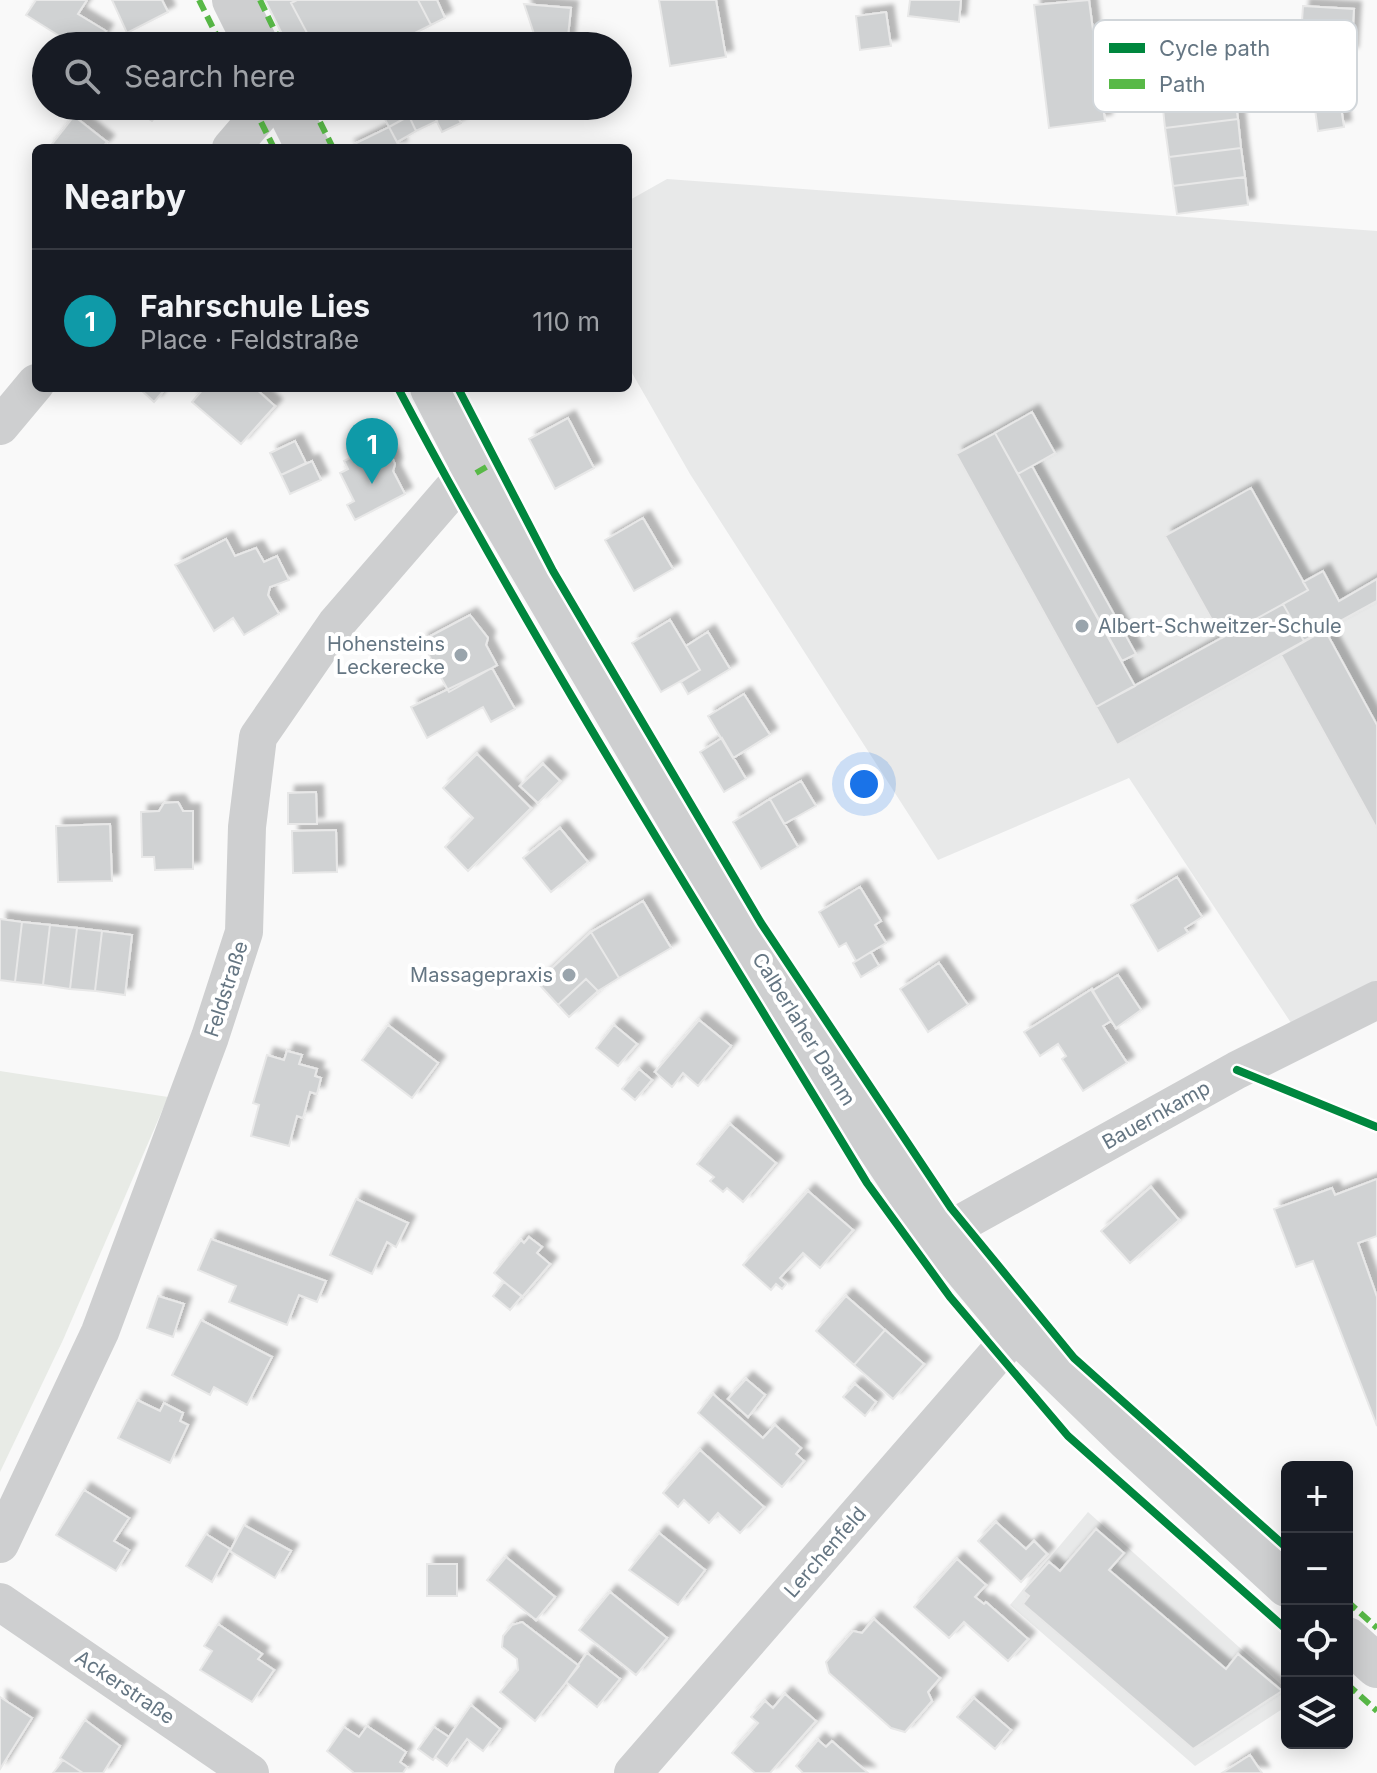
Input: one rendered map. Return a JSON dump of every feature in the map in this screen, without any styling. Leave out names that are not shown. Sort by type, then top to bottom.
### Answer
[{"type":"street","points":[[234,0],[250,32]]},
{"type":"street","points":[[234,144],[255,120]]},
{"type":"street","points":[[294,120],[306,144]]},
{"type":"street","points":[[0,426],[32,388]]},
{"type":"street","name":"Calberlaher Damm","points":[[434,392],[476,473],[818,1056],[938,1236],[1017,1331],[1127,1438],[1281,1579]]},
{"type":"street","name":"Feldstraße","points":[[0,1544],[100,1332],[210,1037],[244,932],[247,827],[258,737],[336,624],[452,490],[476,473]]},
{"type":"street","name":"Bauernkamp","points":[[938,1236],[1237,1070],[1377,1000]]},
{"type":"street","name":"Lerchenfeld","points":[[633,1773],[1017,1331]]},
{"type":"street","name":"Ackerstraße","points":[[0,1602],[250,1773]]},
{"type":"street","points":[[1353,1644],[1377,1666]]},
{"type":"shaded area","name":"Albert-Schweitzer-Schule","points":[[667,179],[1377,231],[1377,990],[1305,1044],[1129,778],[938,860],[690,474],[632,373],[632,199]]},
{"type":"shaded area","points":[[0,1071],[168,1097],[63,1340],[0,1472]]},
{"type":"shaded area","points":[[1088,1512],[1281,1685],[1281,1710],[1195,1766],[1010,1605]]},
{"type":"building","points":[[36,0],[87,0],[78,14],[106,31],[53,32],[26,15]]},
{"type":"building","points":[[112,0],[162,0],[168,12],[127,32]]},
{"type":"building","points":[[265,0],[297,0],[291,3],[307,32],[281,32]]},
{"type":"building","points":[[297,0],[418,0],[431,25],[417,32],[307,32],[291,3]]},
{"type":"building","points":[[418,0],[437,0],[445,18],[431,25]]},
{"type":"building","points":[[659,0],[716,0],[726,57],[670,66]]},
{"type":"building","points":[[910,0],[961,0],[959,22],[908,16]]},
{"type":"building","points":[[1089,0],[1093,30],[1093,112],[1104,112],[1105,121],[1049,128],[1034,5]]},
{"type":"building","points":[[524,4],[571,8],[568,32],[533,32]]},
{"type":"building","points":[[1303,6],[1354,9],[1353,20],[1302,20]]},
{"type":"building","points":[[886,12],[891,46],[860,50],[856,16]]},
{"type":"building","points":[[1163,112],[1237,112],[1238,119],[1165,128]]},
{"type":"building","points":[[1315,112],[1342,112],[1344,127],[1318,131]]},
{"type":"building","points":[[1238,119],[1241,148],[1169,157],[1165,128]]},
{"type":"building","points":[[71,120],[79,120],[107,142],[105,144],[52,144]]},
{"type":"building","points":[[385,120],[402,120],[389,127]]},
{"type":"building","points":[[402,120],[411,120],[416,131],[397,142],[389,127]]},
{"type":"building","points":[[411,120],[437,121],[416,131]]},
{"type":"building","points":[[436,120],[459,120],[461,123],[442,132]]},
{"type":"building","points":[[389,127],[398,144],[354,144]]},
{"type":"building","points":[[1241,148],[1245,177],[1173,186],[1169,157]]},
{"type":"building","points":[[1245,177],[1248,205],[1177,214],[1173,186]]},
{"type":"building","points":[[143,392],[163,392],[154,402]]},
{"type":"building","points":[[201,392],[259,392],[275,406],[241,444],[192,402]]},
{"type":"building","points":[[1032,412],[1055,453],[1018,474],[995,433]]},
{"type":"building","points":[[568,418],[594,468],[555,489],[529,439]]},
{"type":"building","points":[[995,433],[1135,686],[1096,707],[956,454]]},
{"type":"building","points":[[295,441],[306,463],[281,475],[270,453]]},
{"type":"building","points":[[383,451],[391,455],[395,464],[393,471],[405,494],[355,520],[347,505],[354,501],[340,473],[348,469],[344,461],[359,453],[363,461]]},
{"type":"building","points":[[312,461],[321,480],[290,494],[281,475]]},
{"type":"building","points":[[1032,466],[1136,654],[1122,661],[1018,474]]},
{"type":"building","points":[[1251,488],[1308,590],[1222,638],[1165,536]]},
{"type":"building","points":[[643,518],[673,569],[634,591],[605,540]]},
{"type":"building","points":[[226,539],[235,556],[256,548],[264,562],[277,556],[289,580],[270,587],[268,595],[279,614],[244,635],[233,618],[214,631],[175,565]]},
{"type":"building","points":[[1323,571],[1339,601],[1377,579],[1377,601],[1304,641],[1283,604],[1308,590],[1303,582]]},
{"type":"building","points":[[1283,604],[1304,641],[1117,745],[1096,707]]},
{"type":"building","name":"Hohensteins Leckerecke","points":[[470,615],[488,638],[486,645],[497,665],[449,692],[421,641]]},
{"type":"building","points":[[670,620],[700,670],[661,692],[632,643]]},
{"type":"building","points":[[1325,630],[1377,725],[1377,829],[1281,655]]},
{"type":"building","points":[[708,632],[730,669],[688,694],[681,682],[700,670],[686,646]]},
{"type":"building","points":[[492,668],[515,709],[491,722],[483,707],[427,738],[411,707]]},
{"type":"building","points":[[744,694],[770,735],[733,758],[708,716]]},
{"type":"building","points":[[722,738],[746,779],[724,792],[700,752]]},
{"type":"building","points":[[477,754],[531,808],[468,871],[445,847],[473,818],[443,788]]},
{"type":"building","points":[[543,764],[560,781],[538,803],[520,786]]},
{"type":"building","points":[[801,781],[816,806],[784,824],[770,799]]},
{"type":"building","points":[[316,792],[317,824],[288,824],[288,793]]},
{"type":"building","points":[[770,799],[798,847],[761,869],[733,822]]},
{"type":"building","points":[[178,802],[183,811],[193,811],[193,869],[155,870],[154,857],[142,857],[141,812],[159,811],[164,803]]},
{"type":"building","points":[[110,824],[112,881],[58,882],[56,826]]},
{"type":"building","points":[[560,828],[588,862],[551,892],[523,858]]},
{"type":"building","points":[[336,830],[337,872],[293,873],[292,831]]},
{"type":"building","points":[[1177,877],[1202,917],[1185,928],[1188,933],[1158,951],[1131,905]]},
{"type":"building","points":[[860,887],[881,921],[875,925],[886,943],[856,961],[846,943],[839,947],[819,912]]},
{"type":"building","points":[[643,901],[671,948],[619,978],[591,932]]},
{"type":"building","points":[[0,919],[22,922],[15,982],[0,980]]},
{"type":"building","points":[[22,922],[50,925],[43,985],[15,982]]},
{"type":"building","points":[[50,925],[77,928],[70,989],[43,985]]},
{"type":"building","points":[[77,928],[102,931],[95,991],[70,989]]},
{"type":"building","points":[[102,931],[132,935],[125,995],[95,991]]},
{"type":"building","points":[[591,932],[619,978],[598,991],[586,979],[558,1005],[537,982]]},
{"type":"building","points":[[871,952],[879,966],[861,977],[853,963]]},
{"type":"building","points":[[939,963],[968,1005],[928,1032],[900,989]]},
{"type":"building","points":[[1118,975],[1141,1010],[1116,1028],[1092,991]]},
{"type":"building","points":[[586,979],[598,991],[569,1017],[558,1005]]},
{"type":"building","points":[[1092,989],[1111,1021],[1103,1026],[1127,1063],[1083,1091],[1062,1059],[1066,1056],[1058,1044],[1040,1056],[1024,1032]]},
{"type":"building","points":[[699,1020],[731,1046],[698,1086],[683,1073],[672,1087],[655,1072]]},
{"type":"building","points":[[388,1025],[438,1063],[412,1098],[362,1060]]},
{"type":"building","points":[[614,1025],[637,1044],[618,1066],[596,1048]]},
{"type":"building","points":[[287,1051],[302,1055],[299,1064],[317,1069],[315,1076],[321,1078],[317,1094],[310,1092],[303,1118],[297,1116],[289,1146],[251,1136],[259,1105],[253,1103],[267,1055],[284,1060]]},
{"type":"building","points":[[639,1069],[652,1080],[635,1100],[622,1089]]},
{"type":"building","points":[[730,1124],[776,1163],[743,1202],[727,1188],[723,1192],[710,1181],[714,1177],[697,1164]]},
{"type":"building","points":[[1377,1179],[1377,1236],[1358,1243],[1377,1297],[1377,1426],[1313,1261],[1296,1267],[1274,1209],[1332,1188],[1335,1195]]},
{"type":"building","points":[[1151,1187],[1179,1220],[1130,1263],[1101,1231]]},
{"type":"building","points":[[808,1191],[853,1230],[820,1268],[803,1253],[780,1278],[786,1284],[782,1289],[776,1284],[771,1290],[743,1265]]},
{"type":"building","points":[[356,1199],[408,1223],[396,1247],[387,1242],[372,1274],[330,1255]]},
{"type":"building","points":[[529,1237],[542,1247],[537,1253],[550,1264],[522,1297],[494,1273],[521,1240],[524,1243]]},
{"type":"building","points":[[211,1239],[326,1281],[317,1302],[299,1295],[287,1325],[229,1302],[236,1286],[198,1270]]},
{"type":"building","points":[[504,1282],[522,1296],[510,1310],[493,1296]]},
{"type":"building","points":[[158,1296],[184,1304],[173,1337],[147,1328]]},
{"type":"building","points":[[846,1296],[885,1330],[854,1365],[816,1331]]},
{"type":"building","points":[[201,1320],[272,1357],[247,1405],[214,1387],[210,1395],[172,1375]]},
{"type":"building","points":[[885,1330],[924,1364],[893,1399],[854,1365]]},
{"type":"building","points":[[746,1379],[765,1395],[748,1417],[728,1399]]},
{"type":"building","points":[[855,1384],[876,1402],[865,1416],[843,1397]]},
{"type":"building","points":[[713,1394],[763,1438],[775,1425],[801,1448],[796,1454],[804,1461],[782,1487],[698,1413]]},
{"type":"building","points":[[137,1400],[160,1411],[164,1403],[183,1413],[180,1421],[188,1425],[170,1463],[118,1438]]},
{"type":"building","points":[[700,1450],[764,1507],[740,1533],[718,1513],[709,1523],[684,1500],[678,1507],[663,1493]]},
{"type":"building","points":[[84,1490],[129,1518],[114,1541],[129,1550],[116,1571],[56,1535]]},
{"type":"building","points":[[996,1522],[1026,1549],[1034,1541],[1047,1554],[1021,1582],[978,1541]]},
{"type":"building","points":[[244,1525],[291,1551],[275,1578],[230,1551]]},
{"type":"building","points":[[1096,1529],[1124,1553],[1109,1570],[1226,1669],[1238,1654],[1281,1692],[1193,1749],[1023,1604],[1029,1596],[1023,1591],[1049,1562],[1060,1571]]},
{"type":"building","points":[[659,1533],[705,1570],[678,1605],[629,1570]]},
{"type":"building","points":[[206,1534],[230,1549],[212,1582],[186,1566]]},
{"type":"building","points":[[506,1557],[555,1597],[536,1620],[487,1580]]},
{"type":"building","points":[[957,1559],[986,1585],[975,1597],[984,1604],[986,1602],[1028,1639],[1008,1661],[964,1622],[949,1638],[914,1607]]},
{"type":"building","points":[[427,1564],[457,1564],[457,1596],[427,1596]]},
{"type":"building","points":[[610,1592],[667,1638],[636,1675],[579,1630]]},
{"type":"building","points":[[874,1619],[940,1678],[928,1692],[932,1701],[905,1732],[891,1728],[829,1673],[826,1662],[853,1631],[862,1633]]},
{"type":"building","points":[[522,1622],[579,1666],[535,1721],[500,1692],[518,1670],[517,1659],[502,1647],[503,1636],[512,1625]]},
{"type":"building","points":[[218,1624],[262,1654],[258,1659],[274,1670],[252,1702],[200,1670],[212,1651],[204,1646]]},
{"type":"building","points":[[587,1653],[620,1679],[597,1707],[566,1682]]},
{"type":"building","points":[[785,1694],[816,1721],[770,1773],[755,1773],[732,1753],[758,1723],[751,1717],[765,1701],[773,1708]]},
{"type":"building","points":[[0,1697],[32,1718],[0,1769]]},
{"type":"building","points":[[974,1698],[1011,1730],[995,1749],[957,1717]]},
{"type":"building","points":[[471,1705],[500,1729],[483,1751],[467,1739],[447,1766],[435,1757]]},
{"type":"building","points":[[85,1720],[120,1746],[103,1773],[83,1773],[60,1758]]},
{"type":"building","points":[[367,1726],[406,1752],[400,1762],[407,1767],[403,1773],[354,1773],[327,1751],[344,1727],[359,1737]]},
{"type":"building","points":[[434,1727],[449,1737],[433,1760],[418,1749]]},
{"type":"building","points":[[818,1740],[826,1747],[832,1741],[868,1773],[803,1773],[796,1766]]},
{"type":"building","points":[[1250,1755],[1262,1773],[1222,1773]]},
{"type":"building","points":[[63,1760],[83,1773],[53,1773]]},
{"type":"marked path","points":[[199,0],[215,32]]},
{"type":"marked path","points":[[260,0],[275,32]]},
{"type":"marked path","points":[[260,120],[272,144]]},
{"type":"marked path","points":[[319,120],[331,144]]},
{"type":"marked path","points":[[476,473],[495,462]]},
{"type":"marked path","points":[[1351,1605],[1377,1628]]},
{"type":"marked path","points":[[1353,1689],[1377,1711]]},
{"type":"cycle path","points":[[400,392],[568,690],[867,1183],[950,1297],[1068,1436],[1281,1625]]},
{"type":"cycle path","points":[[460,392],[553,571],[761,923],[951,1208],[1074,1358],[1281,1543]]},
{"type":"cycle path","points":[[1237,1070],[1377,1127]]},
{"type":"place","name":"Fahrschule Lies","points":[[372,484]]},
{"type":"place","name":"Albert-Schweitzer-Schule","points":[[1082,626]]},
{"type":"place","name":"Hohensteins Leckerecke","points":[[461,655]]},
{"type":"place","name":"Massagepraxis","points":[[569,975]]}]
